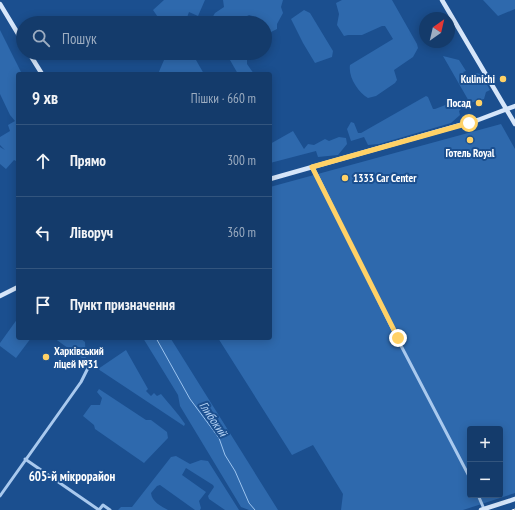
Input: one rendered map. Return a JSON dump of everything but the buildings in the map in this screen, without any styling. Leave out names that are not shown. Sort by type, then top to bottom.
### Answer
[{"type":"main road","points":[[442,0],[515,124]]},
{"type":"main road","points":[[0,4],[16,30]]},
{"type":"main road","points":[[33,60],[41,72]]},
{"type":"main road","points":[[272,178],[478,120],[515,106]]},
{"type":"main road","points":[[0,296],[16,288]]},
{"type":"main road","points":[[482,510],[515,499]]},
{"type":"street","points":[[312,167],[394,332],[467,472]]},
{"type":"street","points":[[0,496],[81,382],[89,366]]},
{"type":"street","points":[[26,459],[99,510],[103,505],[110,510]]},
{"type":"street","points":[[479,498],[482,510]]},
{"type":"shaded area","points":[[164,0],[205,0],[198,16],[189,12],[188,16],[157,16],[153,10]]},
{"type":"shaded area","points":[[223,0],[283,0],[281,7],[283,13],[277,24],[277,29],[272,32],[272,16],[213,16],[224,7]]},
{"type":"shaded area","points":[[342,0],[392,0],[417,44],[418,48],[413,57],[394,70],[397,80],[395,83],[376,96],[368,98],[357,88],[352,79],[350,65],[393,39],[385,26],[362,35],[344,36],[337,25],[339,14],[336,3]]},
{"type":"shaded area","points":[[483,0],[515,0],[515,9],[498,16]]},
{"type":"shaded area","points":[[304,10],[310,13],[333,51],[332,57],[315,63],[303,43],[291,19]]},
{"type":"shaded area","points":[[0,30],[21,72],[16,72],[16,161],[14,160],[6,169],[0,164],[0,147],[5,150],[0,145],[0,137],[10,131],[8,125],[15,121],[10,115],[0,94]]},
{"type":"shaded area","points":[[443,56],[459,60],[466,71],[463,72],[468,77],[476,73],[481,74],[490,90],[486,92],[484,99],[470,103]]},
{"type":"shaded area","points":[[164,60],[196,60],[203,72],[159,72]]},
{"type":"shaded area","points":[[230,60],[247,60],[247,64],[253,72],[237,72]]},
{"type":"shaded area","points":[[426,96],[428,97],[433,109],[456,101],[461,109],[459,111],[460,115],[451,123],[379,144],[368,145],[364,137],[351,141],[347,129],[351,122],[354,123],[358,133],[361,133]]},
{"type":"shaded area","points":[[501,124],[515,149],[515,493],[503,497],[503,426],[467,426],[467,498],[500,498],[463,510],[341,510],[343,494],[313,445],[292,455],[219,340],[272,340],[272,186]]},
{"type":"shaded area","points":[[293,131],[304,149],[308,144],[314,145],[325,139],[329,141],[339,137],[346,138],[347,144],[338,155],[318,157],[316,151],[272,162],[272,143]]},
{"type":"shaded area","points":[[16,321],[16,340],[30,340],[16,358],[0,346],[0,343]]},
{"type":"shaded area","points":[[57,340],[82,340],[85,342],[86,361]]},
{"type":"shaded area","points":[[144,340],[172,340],[278,510],[249,510],[241,507],[180,406],[178,395]]},
{"type":"shaded area","points":[[126,350],[148,389],[146,391],[151,396],[154,393],[157,396],[161,394],[185,424],[184,426],[98,369]]},
{"type":"shaded area","points":[[99,389],[146,420],[151,420],[167,432],[168,438],[144,463],[95,429],[94,425],[83,416],[91,405],[100,405],[102,398],[97,392]]},
{"type":"shaded area","points":[[176,456],[190,464],[201,460],[208,461],[239,510],[225,510],[209,499],[208,496],[214,487],[213,485],[186,468],[182,475],[206,492],[199,501],[201,508],[200,510],[195,510],[160,485],[157,486],[151,493],[153,499],[157,503],[168,510],[118,510],[121,507],[132,507],[171,457]]},
{"type":"waterway","name":"Глибокий","points":[[157,340],[190,399],[219,438],[225,455],[235,471],[249,503],[255,510]]},
{"type":"place","name":"Kulinichi","points":[[503,79]]},
{"type":"place","name":"Посад","points":[[479,103]]},
{"type":"place","name":"Готель Royal","points":[[470,140]]},
{"type":"place","name":"1333 Car Center","points":[[345,178]]},
{"type":"place","name":"Харківський ліцей №31","points":[[46,357]]},
{"type":"district","name":"605-й мікрорайон","points":[[72,476]]},
{"type":"route","points":[[398,338],[312,167],[469,123]]}]
